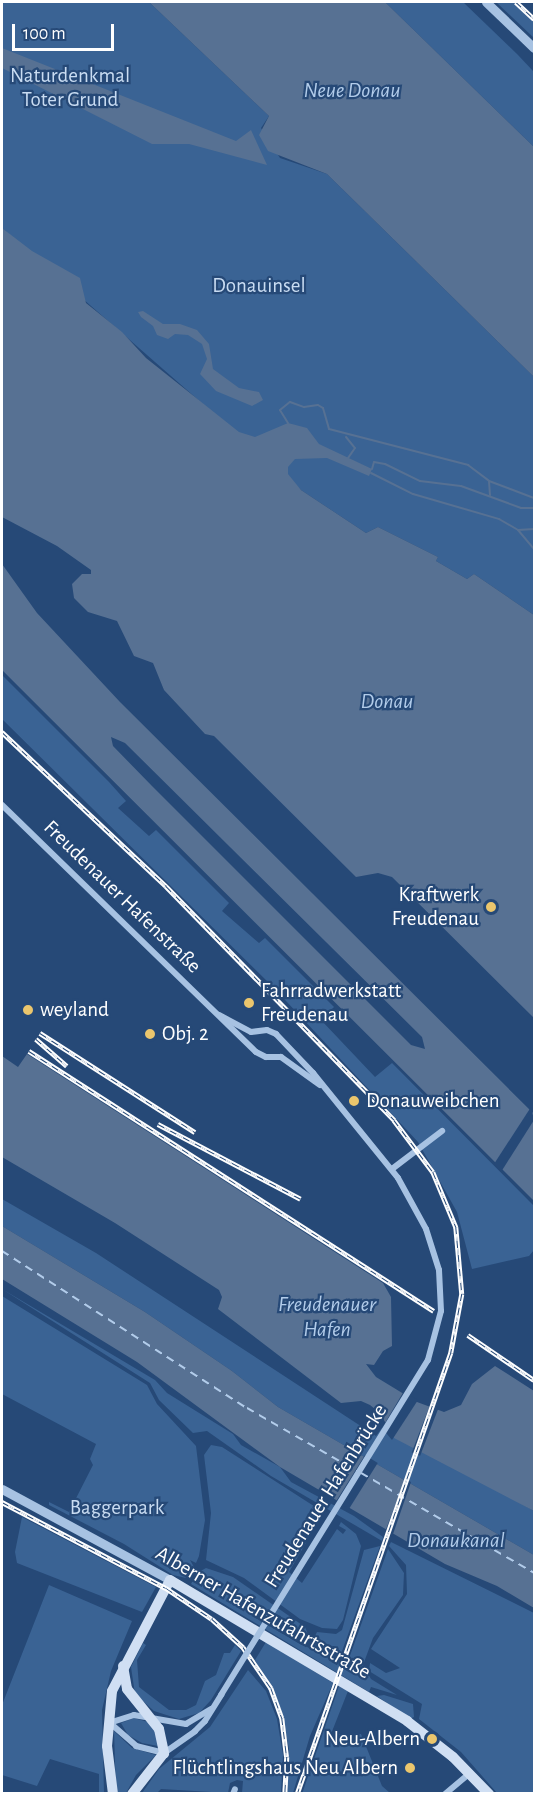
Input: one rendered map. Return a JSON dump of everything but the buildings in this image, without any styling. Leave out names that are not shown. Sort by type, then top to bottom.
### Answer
[{"type":"main road","points":[[113,1794],[107,1746],[112,1691],[123,1666],[170,1580]]},
{"type":"main road","name":"Alberner Hafenzufahrtsstraße","points":[[170,1580],[407,1721],[470,1773],[489,1794]]},
{"type":"main road","points":[[123,1666],[127,1689],[162,1736],[164,1753],[132,1794]]},
{"type":"street","points":[[486,2],[534,48]]},
{"type":"street","name":"Freudenauer Hafenstraße","points":[[2,805],[262,1056],[274,1055],[293,1064],[320,1085],[392,1169],[426,1229],[439,1270],[441,1311],[428,1360]]},
{"type":"street","name":"Freudenauer Hafenstraße","points":[[219,1014],[251,1032],[271,1031],[313,1072],[320,1085]]},
{"type":"street","points":[[253,1047],[260,1032]]},
{"type":"street","points":[[274,1055],[280,1041]]},
{"type":"street","points":[[392,1169],[442,1131]]},
{"type":"street","name":"Freudenauer Hafenbrücke","points":[[164,1753],[195,1731],[212,1709],[428,1360]]},
{"type":"street","name":"Alberner Hafenzufahrtsstraße","points":[[2,1489],[170,1580]]},
{"type":"street","points":[[110,1723],[134,1715],[186,1724],[212,1709]]},
{"type":"street","points":[[110,1723],[136,1746],[164,1753]]},
{"type":"street","points":[[445,1794],[470,1773]]},
{"type":"green space","name":"Donauinsel","points":[[2,2],[149,2],[269,116],[261,128],[280,158],[327,174],[534,377],[534,615],[474,574],[467,579],[436,561],[438,557],[378,527],[366,533],[301,490],[2,228]]},
{"type":"green space","points":[[385,2],[463,2],[518,55],[534,72],[534,147]]},
{"type":"green space","points":[[496,2],[514,2],[534,22],[534,38]]},
{"type":"green space","points":[[2,675],[126,801],[118,808],[149,836],[156,830],[229,903],[222,911],[259,943],[265,938],[334,1007],[321,1020],[375,1077],[392,1063],[534,1206],[534,1250],[529,1256],[472,1269],[457,1212],[418,1142],[272,986],[2,719]]},
{"type":"green space","points":[[2,1199],[96,1253],[376,1436],[384,1425],[534,1511],[534,1555],[278,1407],[232,1371],[145,1312],[2,1226]]},
{"type":"green space","points":[[2,1289],[155,1380],[167,1393],[233,1434],[241,1445],[280,1467],[291,1482],[354,1516],[383,1537],[382,1541],[271,1476],[207,1431],[193,1433],[159,1400],[150,1383]]},
{"type":"green space","name":"Baggerpark","points":[[2,1296],[147,1385],[157,1404],[196,1446],[205,1520],[199,1556],[196,1563],[190,1560],[194,1567],[186,1578],[173,1575],[124,1544],[49,1505],[49,1502],[69,1512],[93,1465],[90,1459],[96,1444],[2,1394]]},
{"type":"green space","points":[[211,1445],[222,1447],[320,1510],[321,1517],[289,1572],[302,1583],[337,1529],[343,1534],[346,1530],[339,1526],[341,1522],[356,1534],[361,1546],[343,1620],[337,1629],[322,1628],[300,1619],[244,1578],[206,1560],[211,1513],[204,1455]]},
{"type":"green space","points":[[22,1517],[156,1587],[142,1612],[17,1563],[15,1552]]},
{"type":"green space","points":[[391,1542],[534,1613],[534,1793],[497,1793],[461,1752],[419,1719],[422,1704],[369,1671],[370,1663],[386,1673],[400,1668],[371,1649],[407,1594],[406,1565],[389,1546]]},
{"type":"green space","points":[[380,1546],[341,1654],[315,1648],[312,1642],[317,1632],[336,1634],[342,1630],[364,1550]]},
{"type":"green space","points":[[388,1549],[404,1573],[403,1595],[373,1638],[363,1665],[371,1679],[397,1695],[371,1687],[369,1692],[191,1584],[197,1573],[206,1568],[233,1577],[305,1627],[308,1634],[300,1640],[251,1613],[256,1618],[300,1644],[347,1664]]},
{"type":"green space","points":[[49,1585],[132,1621],[111,1671],[102,1710],[104,1793],[99,1793],[99,1774],[50,1759],[37,1786],[2,1775],[2,1705]]},
{"type":"green space","points":[[266,1642],[333,1683],[310,1736],[293,1793],[287,1793],[289,1749],[283,1719],[255,1660]]},
{"type":"green space","points":[[143,1643],[146,1645],[137,1660],[139,1687],[169,1710],[186,1710],[196,1705],[205,1681],[216,1675],[224,1653],[230,1653],[235,1645],[241,1651],[211,1700],[199,1713],[179,1719],[154,1711],[135,1694],[131,1667]]},
{"type":"green space","points":[[248,1670],[266,1691],[277,1719],[283,1755],[281,1793],[242,1793],[243,1781],[237,1780],[230,1783],[228,1793],[161,1789],[157,1793],[142,1793],[159,1769],[210,1727]]},
{"type":"green space","points":[[339,1686],[348,1691],[331,1734],[361,1734],[382,1786],[390,1793],[302,1794]]},
{"type":"green space","points":[[384,1695],[413,1704],[414,1717],[410,1719],[377,1696]]},
{"type":"green space","points":[[134,1718],[148,1722],[157,1732],[158,1746],[142,1743],[128,1735],[121,1723]]},
{"type":"green space","points":[[114,1731],[132,1748],[156,1755],[136,1775],[126,1793],[116,1793]]},
{"type":"water","name":"Neue Donau","points":[[149,2],[385,2],[534,147],[534,377],[327,174],[268,151],[259,135],[269,116]]},
{"type":"water","points":[[2,48],[236,141],[251,130],[267,165],[189,144],[152,144],[2,68]]},
{"type":"water","name":"Donau","points":[[2,228],[32,251],[80,278],[86,303],[122,332],[146,358],[239,432],[255,437],[288,423],[307,428],[319,444],[372,469],[369,476],[327,458],[295,459],[288,467],[288,474],[301,490],[366,533],[378,527],[438,557],[436,561],[467,579],[474,574],[534,615],[534,1018],[392,877],[378,873],[356,877],[214,736],[205,734],[164,690],[153,663],[134,656],[117,621],[88,612],[74,598],[72,584],[82,574],[91,574],[91,570],[57,546],[2,517]]},
{"type":"water","points":[[143,311],[163,324],[180,324],[197,330],[209,344],[213,369],[239,388],[259,392],[263,400],[252,406],[216,391],[200,374],[207,359],[202,344],[188,335],[175,334],[168,339],[157,335],[153,326],[138,312]]},
{"type":"water","points":[[2,564],[37,613],[120,702],[534,1114],[534,1201],[2,670]],"holes":[[[111,737],[125,743],[422,1037],[425,1049],[411,1045],[113,746]]]},
{"type":"water","name":"Freudenauer Hafen","points":[[27,1054],[383,1283],[391,1297],[392,1346],[383,1351],[374,1365],[366,1364],[376,1377],[417,1402],[444,1412],[461,1405],[472,1384],[495,1366],[534,1391],[534,1511],[394,1438],[380,1413],[370,1405],[361,1401],[341,1403],[218,1309],[222,1297],[219,1290],[115,1223],[2,1157],[2,1056],[18,1067]]},
{"type":"water","name":"Donaukanal","points":[[2,1226],[145,1312],[232,1371],[278,1407],[534,1555],[534,1608],[497,1586],[445,1564],[280,1467],[137,1362],[2,1279]]},
{"type":"pier","points":[[531,1107],[534,1120],[501,1172],[494,1164]]},
{"type":"pier","points":[[404,1391],[418,1400],[392,1440],[382,1428]]},
{"type":"pier","points":[[430,1405],[438,1408],[420,1456],[412,1453]]},
{"type":"pier","points":[[365,1455],[378,1463],[349,1509],[336,1501]]},
{"type":"pier","points":[[405,1479],[411,1482],[392,1537],[385,1532]]},
{"type":"waterway","points":[[288,423],[280,410],[290,402],[304,407],[318,405],[323,408],[329,429],[468,465],[489,481],[534,498]]},
{"type":"waterway","points":[[346,437],[355,448],[348,458]]},
{"type":"waterway","points":[[372,469],[374,462],[385,464],[420,481],[461,486],[521,508],[534,508]]},
{"type":"waterway","points":[[371,473],[413,494],[499,519],[518,530],[534,529]]},
{"type":"waterway","points":[[489,481],[490,495]]},
{"type":"waterway","points":[[518,530],[534,549]]},
{"type":"ferry route","points":[[2,1251],[247,1408],[357,1471]]},
{"type":"ferry route","points":[[361,1473],[534,1573]]},
{"type":"railway","points":[[516,2],[534,19]]},
{"type":"railway","points":[[2,732],[166,886],[394,1120],[433,1172],[456,1227],[462,1294],[451,1353],[297,1794]]},
{"type":"railway","points":[[40,1033],[195,1132]]},
{"type":"railway","points":[[36,1039],[67,1066]]},
{"type":"railway","points":[[29,1051],[434,1311]]},
{"type":"railway","points":[[158,1124],[301,1199]]},
{"type":"railway","points":[[468,1335],[534,1380]]},
{"type":"railway","points":[[2,1502],[166,1588],[212,1619],[243,1647],[271,1688],[282,1718],[287,1757],[285,1794]]},
{"type":"place","name":"Kraftwerk Freudenau","points":[[491,907]]},
{"type":"place","name":"Fahrradwerkstatt Freudenau","points":[[249,1003]]},
{"type":"place","name":"weyland","points":[[28,1010]]},
{"type":"place","name":"Obj. 2","points":[[150,1034]]},
{"type":"place","name":"Donauweibchen","points":[[354,1101]]},
{"type":"place","name":"Neu-Albern","points":[[432,1739]]},
{"type":"place","name":"Flüchtlingshaus Neu Albern","points":[[410,1768]]},
{"type":"park label","name":"Naturdenkmal Toter Grund","points":[[70,88]]}]
